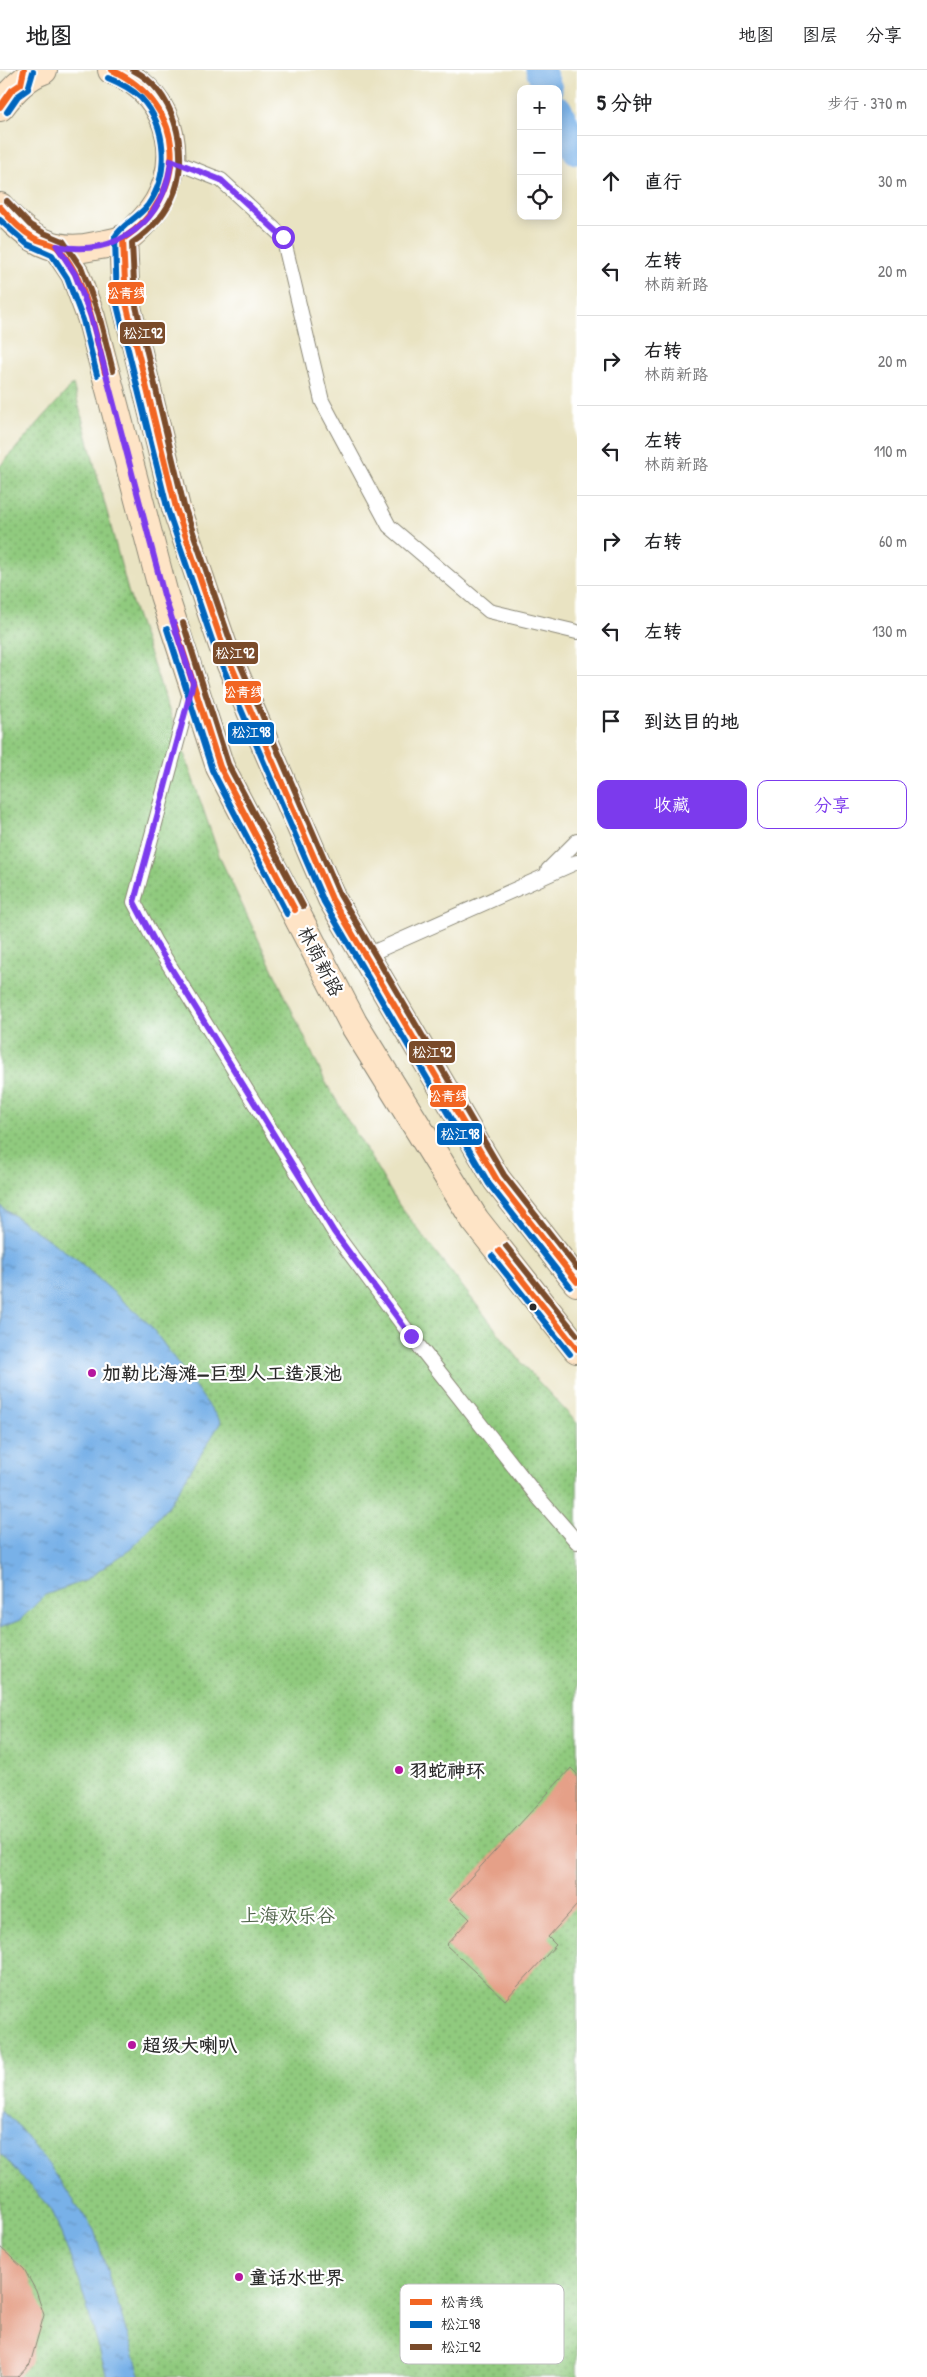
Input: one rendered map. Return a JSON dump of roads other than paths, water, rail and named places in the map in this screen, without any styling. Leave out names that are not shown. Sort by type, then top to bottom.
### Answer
[{"type":"main road","points":[[0,207],[19,229],[46,244],[76,250],[124,239],[135,231],[157,208],[169,180],[172,150],[166,120],[149,94],[126,74],[112,70]]},
{"type":"main road","points":[[0,107],[12,90],[29,74]]},
{"type":"main road","name":"林荫新路","points":[[124,239],[126,303],[176,508],[223,646],[332,900],[497,1180],[577,1282]]},
{"type":"main road","name":"林荫新路","points":[[57,246],[75,274],[91,317],[164,595],[220,767],[353,1023],[475,1220],[577,1349]]},
{"type":"lane","points":[[171,160],[221,180],[283,237],[322,401],[389,526],[489,611],[577,632]]},
{"type":"lane","points":[[193,683],[134,902],[155,942],[334,1232],[411,1336],[537,1496],[577,1542]]},
{"type":"lane","points":[[542,876],[577,841]]},
{"type":"lane","points":[[364,956],[577,862]]},
{"type":"water","name":"加勒比海滩—巨型人工造浪池","points":[[0,1206],[75,1258],[149,1324],[221,1422],[169,1505],[131,1549],[84,1581],[45,1595],[20,1620],[0,1628]]},
{"type":"water","points":[[0,2110],[14,2121],[49,2165],[94,2230],[141,2377],[107,2377],[80,2283],[52,2210],[0,2153]]},
{"type":"waterway","points":[[540,70],[546,85]]},
{"type":"waterway","points":[[562,118],[577,150]]},
{"type":"place","name":"加勒比海滩—巨型人工造浪池","points":[[92,1373]]},
{"type":"place","name":"羽蛇神环","points":[[399,1770]]},
{"type":"place","name":"超级大喇叭","points":[[132,2045]]},
{"type":"place","name":"童话水世界","points":[[239,2277]]},
{"type":"park label","name":"上海欢乐谷","points":[[288,1915]]}]
